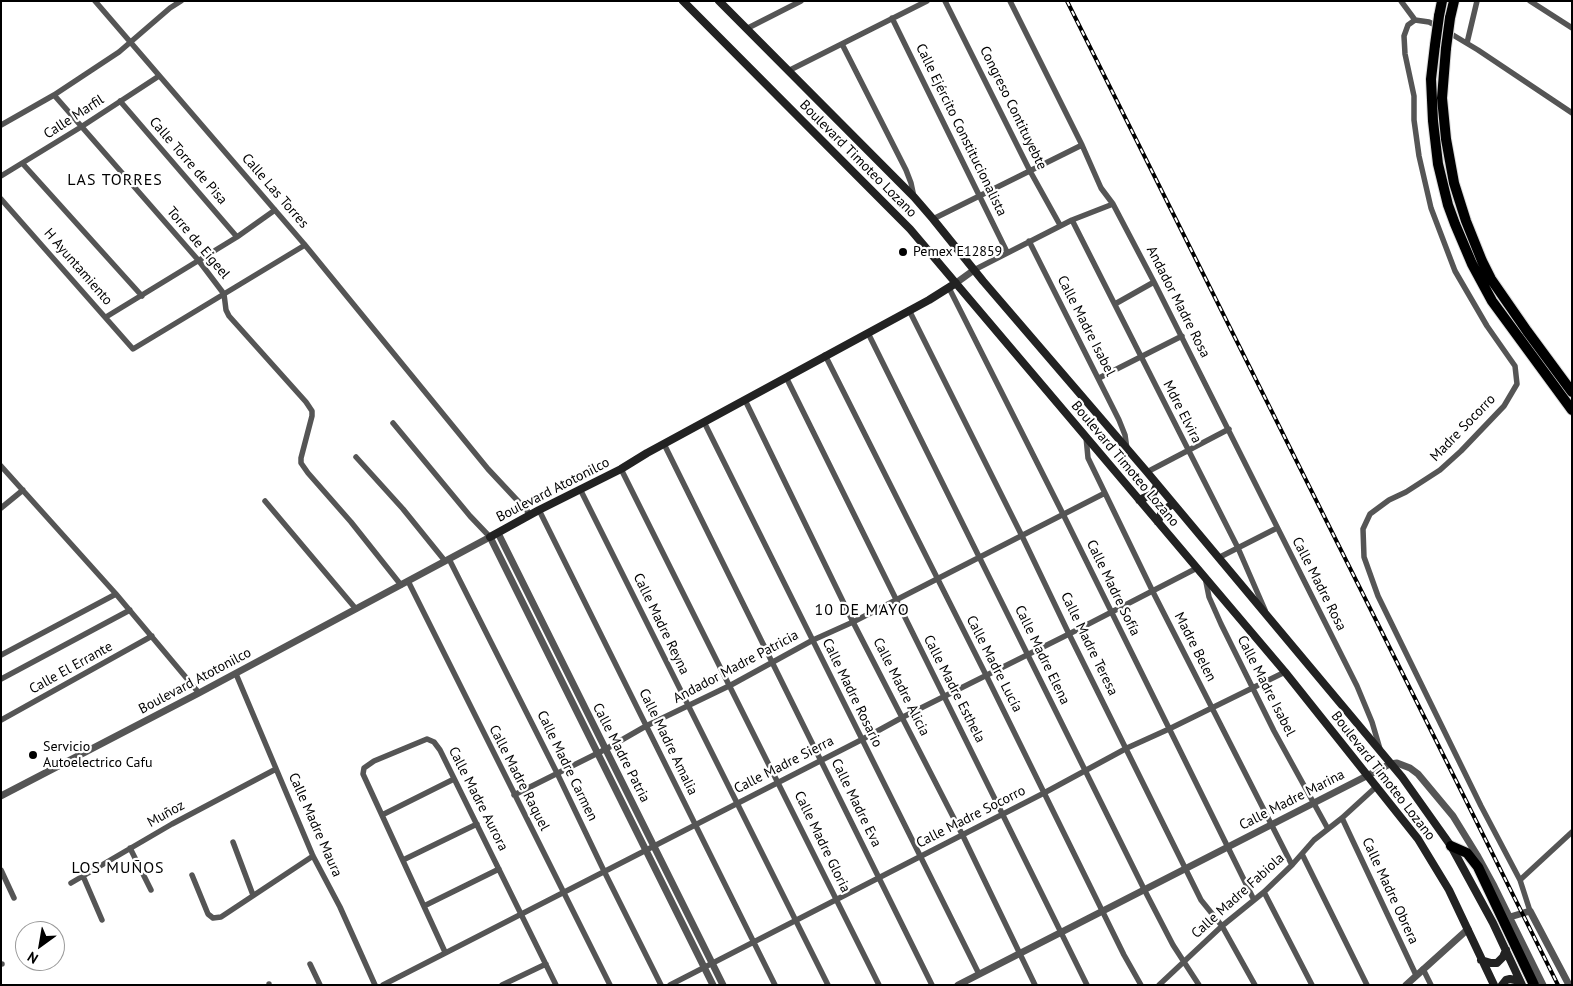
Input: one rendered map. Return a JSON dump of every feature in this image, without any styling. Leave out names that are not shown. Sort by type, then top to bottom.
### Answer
[{"type":"highway","points":[[1442,1],[1434,45],[1432,121],[1438,164],[1448,205],[1472,264],[1492,301],[1572,410]]},
{"type":"highway","points":[[1454,1],[1446,48],[1442,98],[1452,176],[1466,222],[1491,279],[1572,392]]},
{"type":"highway","points":[[1451,846],[1467,852],[1472,858],[1534,985]]},
{"type":"main road","name":"Boulevard Timoteo Lozano","points":[[683,1],[896,213],[1285,672],[1377,786],[1428,854],[1449,890],[1494,985]]},
{"type":"main road","name":"Boulevard Timoteo Lozano","points":[[719,1],[914,197],[1147,472],[1390,764],[1451,846],[1476,890],[1521,983]]},
{"type":"main road","name":"Boulevard Atotonilco","points":[[490,537],[539,510],[622,469],[956,283]]},
{"type":"main road","points":[[1140,500],[1152,494],[1157,485]]},
{"type":"main road","points":[[1158,522],[1162,511],[1173,504]]},
{"type":"main road","points":[[1482,960],[1497,963],[1503,957],[1506,950]]},
{"type":"main road","points":[[1502,985],[1506,980],[1510,979],[1521,983]]},
{"type":"street","name":"Calle Las Torres","points":[[95,1],[305,245],[488,469],[531,515]]},
{"type":"street","points":[[165,1],[170,8]]},
{"type":"street","points":[[1,125],[54,95],[119,52],[170,8],[181,1]]},
{"type":"street","points":[[746,29],[801,1]]},
{"type":"street","points":[[788,71],[927,1]]},
{"type":"street","name":"Congreso Contituyebte","points":[[945,1],[1030,171],[1060,225]]},
{"type":"street","name":"Andador Madre Rosa","points":[[1010,1],[1082,145],[1101,188],[1113,204],[1229,429]]},
{"type":"street","points":[[1401,1],[1415,20],[1429,22],[1467,43],[1572,113]]},
{"type":"street","points":[[1467,43],[1477,1]]},
{"type":"street","points":[[1530,1],[1572,28]]},
{"type":"street","name":"Calle Ejército Constitucionalista","points":[[892,18],[1007,252]]},
{"type":"street","name":"Madre Socorro","points":[[1415,20],[1406,29],[1404,46],[1414,96],[1414,120],[1419,156],[1431,208],[1455,271],[1487,326],[1515,366],[1517,375],[1516,384],[1504,406],[1461,451],[1440,470],[1406,492],[1384,503],[1370,514],[1364,529],[1364,557],[1372,582],[1481,806],[1520,880]]},
{"type":"street","points":[[842,44],[906,170],[914,197]]},
{"type":"street","name":"Calle Marfil","points":[[1,176],[23,164],[159,76]]},
{"type":"street","name":"Torre de Eigeel","points":[[54,95],[198,261],[224,294]]},
{"type":"street","name":"Calle Torre de Pisa","points":[[120,101],[237,237]]},
{"type":"street","points":[[933,219],[1082,145]]},
{"type":"street","points":[[23,164],[142,296]]},
{"type":"street","name":"H Ayuntamiento","points":[[1,199],[131,348],[137,347],[224,294]]},
{"type":"street","name":"Boulevard Atotonilco","points":[[956,283],[974,270],[1060,225],[1113,204]]},
{"type":"street","points":[[106,318],[237,237],[275,210]]},
{"type":"street","name":"Mdre Elvira","points":[[1072,220],[1238,548],[1267,616]]},
{"type":"street","name":"Calle Madre Isabel","points":[[1029,241],[1125,435],[1128,451]]},
{"type":"street","points":[[224,294],[305,245]]},
{"type":"street","points":[[1115,304],[1154,282]]},
{"type":"street","name":"Calle Madre Sofía","points":[[949,288],[1254,900]]},
{"type":"street","name":"Calle Madre Raquel","points":[[224,294],[226,310],[229,316],[312,410],[301,463],[405,583],[610,985]]},
{"type":"street","name":"Calle Madre Teresa","points":[[909,310],[1186,868],[1206,907],[1222,926],[1254,985]]},
{"type":"street","name":"Calle Madre Elena","points":[[868,333],[1145,890],[1183,962],[1198,985]]},
{"type":"street","points":[[1098,378],[1182,336]]},
{"type":"street","name":"Calle Madre Lucía","points":[[825,355],[1141,985]]},
{"type":"street","name":"Calle Madre Esthela","points":[[786,377],[1088,985]]},
{"type":"street","name":"Calle Madre Alicia","points":[[745,400],[853,622],[963,836],[1035,985]]},
{"type":"street","name":"Calle Madre Rosario","points":[[704,422],[979,974]]},
{"type":"street","points":[[393,423],[470,516],[490,537]]},
{"type":"street","points":[[1147,472],[1229,429]]},
{"type":"street","name":"Calle Madre Rosa","points":[[1229,429],[1356,686],[1375,729],[1381,753]]},
{"type":"street","name":"Madre Belen","points":[[1086,437],[1088,458],[1152,592],[1292,865]]},
{"type":"street","name":"Calle Madre Eva","points":[[664,444],[932,985]]},
{"type":"street","name":"Calle Madre Carmen","points":[[356,457],[447,560],[557,773],[661,985]]},
{"type":"street","points":[[1,466],[116,594],[200,693]]},
{"type":"street","name":"Calle Madre Gloria","points":[[622,469],[879,985]]},
{"type":"street","name":"Calle Madre Reyna","points":[[580,489],[828,985]]},
{"type":"street","points":[[1,508],[23,490]]},
{"type":"street","name":"Andador Madre Patricia","points":[[514,795],[606,749],[646,726],[731,685],[813,640],[853,622],[1105,493]]},
{"type":"street","points":[[264,501],[309,551],[356,610]]},
{"type":"street","name":"Calle Madre Amalia","points":[[539,510],[775,985]]},
{"type":"street","points":[[1218,558],[1277,528]]},
{"type":"street","name":"Calle Madre Patria","points":[[498,533],[723,985]]},
{"type":"street","name":"Boulevard Atotonilco","points":[[1,796],[236,674],[490,537]]},
{"type":"street","name":"Calle Madre Patria","points":[[490,537],[713,985]]},
{"type":"street","name":"Calle Madre Sierra","points":[[383,985],[861,740],[902,717],[1197,568]]},
{"type":"street","name":"Calle Madre Isabel","points":[[1205,577],[1206,588],[1214,608],[1313,804],[1328,829]]},
{"type":"street","points":[[1,655],[116,594]]},
{"type":"street","points":[[1,679],[130,610]]},
{"type":"street","name":"Calle El Errante","points":[[1,720],[152,636]]},
{"type":"street","name":"Calle Madre Socorro","points":[[670,985],[963,836],[1003,813],[1044,794],[1127,748],[1170,729],[1285,672]]},
{"type":"street","name":"Calle Madre Maura","points":[[236,674],[313,856],[340,907],[375,985]]},
{"type":"street","name":"Calle Madre Aurora","points":[[445,952],[363,774],[364,768],[374,761],[427,738],[431,739],[440,750],[556,985]]},
{"type":"street","points":[[1390,764],[1397,763],[1410,768],[1418,774],[1447,809],[1477,855],[1543,985]]},
{"type":"street","name":"Calle Madre Marina","points":[[958,985],[1390,764]]},
{"type":"street","name":"Muñoz","points":[[70,884],[130,848],[276,769]]},
{"type":"street","points":[[382,815],[454,779]]},
{"type":"street","name":"Calle Madre Fabiola","points":[[1159,985],[1222,926],[1264,892],[1314,840],[1342,818],[1377,786]]},
{"type":"street","name":"Calle Madre Obrera","points":[[1342,818],[1416,975]]},
{"type":"street","points":[[403,860],[477,824]]},
{"type":"street","points":[[1569,985],[1530,911],[1520,880],[1572,832]]},
{"type":"street","points":[[233,842],[253,895]]},
{"type":"street","points":[[130,848],[151,890]]},
{"type":"street","points":[[1302,854],[1367,985]]},
{"type":"street","points":[[192,875],[208,914],[214,918],[313,856]]},
{"type":"street","points":[[424,906],[500,869]]},
{"type":"street","points":[[1,870],[3,880],[14,898]]},
{"type":"street","points":[[83,876],[102,920]]},
{"type":"street","points":[[1264,892],[1312,985]]},
{"type":"street","points":[[1510,917],[1530,911]]},
{"type":"street","points":[[1406,985],[1468,929]]},
{"type":"street","points":[[310,964],[320,985]]},
{"type":"street","points":[[502,985],[546,964]]},
{"type":"street","points":[[1423,969],[1431,985]]},
{"type":"railway","points":[[1067,1],[1558,985]]},
{"type":"place","name":"Pemex E12859","points":[[903,252]]},
{"type":"place","name":"Servicio Autoelectrico Cafu","points":[[33,755]]},
{"type":"district","name":"LAS TORRES","points":[[115,180]]},
{"type":"district","name":"10 DE MAYO","points":[[862,610]]},
{"type":"district","name":"LOS MUÑOS","points":[[118,868]]}]
